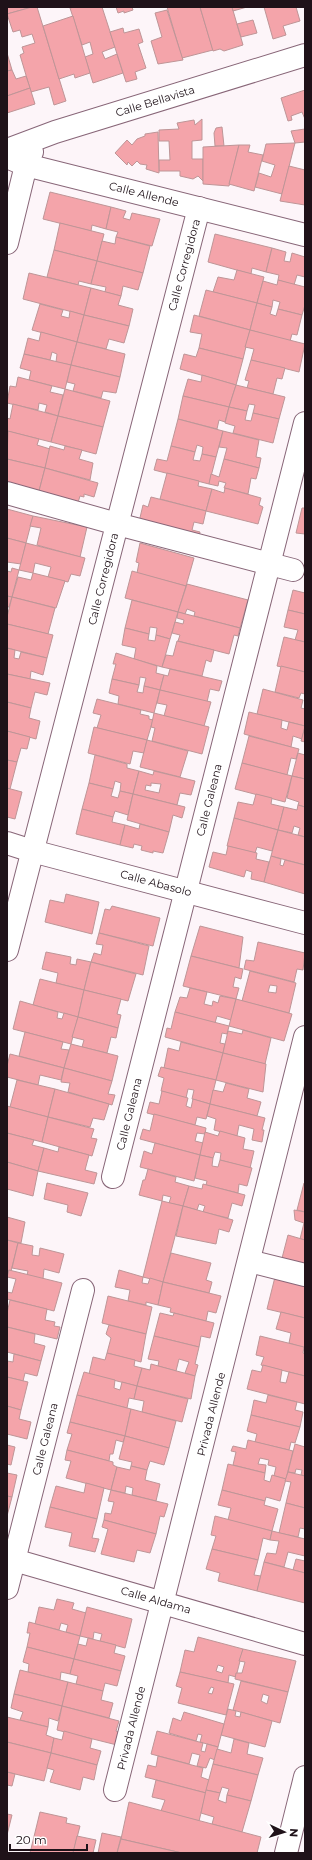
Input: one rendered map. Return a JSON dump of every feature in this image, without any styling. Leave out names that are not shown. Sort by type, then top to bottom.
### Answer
[{"type":"street","name":"Calle Bellavista","points":[[7,150],[55,132],[305,55]]},
{"type":"street","points":[[7,243],[17,161],[55,132]]},
{"type":"street","name":"Calle Allende","points":[[17,161],[305,235]]},
{"type":"street","name":"Calle Corregidora","points":[[7,950],[199,208]]},
{"type":"street","name":"Calle Galeana","points":[[113,1177],[305,423]]},
{"type":"street","points":[[7,493],[117,524],[293,570]]},
{"type":"street","name":"Calle Abasolo","points":[[7,843],[32,851],[305,923]]},
{"type":"street","name":"Privada Allende","points":[[115,1790],[250,1261],[305,1037]]},
{"type":"street","points":[[250,1261],[305,1275]]},
{"type":"street","name":"Calle Galeana","points":[[7,1588],[11,1559],[83,1290]]},
{"type":"street","name":"Calle Aldama","points":[[11,1559],[305,1644]]},
{"type":"street","points":[[286,1853],[305,1777]]},
{"type":"building","points":[[7,7],[32,7],[7,14]]},
{"type":"building","points":[[37,7],[66,101],[54,105],[49,87],[31,92],[20,55],[24,53],[22,47],[35,43],[32,34],[22,37],[20,30],[13,32],[7,14]]},
{"type":"building","points":[[102,7],[115,47],[102,52],[105,59],[117,54],[123,73],[93,83],[85,57],[93,54],[90,42],[82,45],[70,8]]},
{"type":"building","points":[[116,7],[132,7],[133,10],[118,13]]},
{"type":"building","points":[[167,7],[200,7],[213,50],[182,58]]},
{"type":"building","points":[[200,7],[232,7],[243,45],[224,51],[220,49],[213,51]]},
{"type":"building","points":[[232,7],[247,7],[233,11]]},
{"type":"building","points":[[264,7],[296,7],[300,21],[283,26],[286,35],[273,39]]},
{"type":"building","points":[[167,10],[183,60],[158,64],[151,41],[162,37],[155,13]]},
{"type":"building","points":[[73,16],[90,73],[75,78],[74,74],[59,79],[43,26]]},
{"type":"building","points":[[253,20],[257,33],[241,37],[237,24]]},
{"type":"building","points":[[123,28],[124,33],[139,29],[143,42],[138,44],[146,68],[135,72],[137,79],[126,82],[110,32]]},
{"type":"building","points":[[7,53],[12,70],[7,71]]},
{"type":"building","points":[[12,70],[16,79],[26,76],[30,88],[7,96],[7,71]]},
{"type":"building","points":[[30,88],[35,104],[7,113],[7,96]]},
{"type":"building","points":[[305,90],[305,119],[302,112],[291,116],[292,120],[288,121],[281,98]]},
{"type":"building","points":[[202,119],[202,140],[192,141],[192,159],[203,159],[203,181],[198,176],[193,179],[180,176],[180,171],[159,171],[159,160],[170,160],[169,141],[159,141],[159,130],[179,129],[177,123],[194,120],[195,125]]},
{"type":"building","points":[[222,127],[224,146],[215,146],[214,133],[216,128]]},
{"type":"building","points":[[305,129],[305,142],[295,143],[291,131]]},
{"type":"building","points":[[158,132],[159,173],[146,169],[147,165],[140,164],[137,161],[132,166],[128,162],[127,165],[115,153],[127,140],[132,145],[137,139],[145,136],[145,134]]},
{"type":"building","points":[[295,143],[282,194],[255,187],[259,173],[271,177],[275,165],[262,161],[266,144]]},
{"type":"building","points":[[239,145],[229,186],[203,184],[203,147]]},
{"type":"building","points":[[239,145],[250,145],[248,152],[263,155],[254,191],[229,184]]},
{"type":"building","points":[[289,166],[305,170],[305,205],[280,201]]},
{"type":"building","points":[[50,192],[111,207],[106,229],[92,225],[91,231],[43,219]]},
{"type":"building","points":[[111,207],[126,211],[123,218],[130,220],[132,213],[160,219],[152,246],[116,237],[118,232],[106,229]]},
{"type":"building","points":[[60,223],[104,234],[97,261],[54,250]]},
{"type":"building","points":[[215,234],[272,248],[266,272],[252,268],[251,274],[208,262]]},
{"type":"building","points":[[116,237],[150,246],[143,273],[97,261],[102,241],[115,244]]},
{"type":"building","points":[[272,248],[286,252],[284,261],[290,262],[292,253],[305,257],[305,277],[297,275],[294,285],[278,280],[279,275],[266,272]]},
{"type":"building","points":[[54,250],[97,261],[91,284],[79,281],[78,285],[47,277]]},
{"type":"building","points":[[97,261],[143,273],[138,290],[123,286],[121,296],[105,292],[106,287],[91,284]]},
{"type":"building","points":[[237,270],[264,277],[257,303],[213,292],[218,277],[234,280]]},
{"type":"building","points":[[29,273],[91,288],[84,315],[23,299]]},
{"type":"building","points":[[278,280],[305,287],[305,305],[302,315],[278,309],[280,302],[273,300],[272,307],[257,303],[263,281],[277,285]]},
{"type":"building","points":[[91,288],[121,296],[118,305],[133,309],[129,326],[84,315]]},
{"type":"building","points":[[206,290],[257,303],[250,330],[199,316]]},
{"type":"building","points":[[257,303],[272,307],[270,314],[276,316],[278,309],[302,315],[297,335],[292,334],[290,341],[250,330]]},
{"type":"building","points":[[40,304],[63,310],[61,316],[69,318],[70,311],[84,315],[77,342],[32,330]]},
{"type":"building","points":[[84,315],[129,326],[124,343],[109,339],[106,349],[77,342]]},
{"type":"building","points":[[194,315],[250,330],[243,359],[199,348],[202,334],[190,332]]},
{"type":"building","points":[[250,330],[305,344],[299,372],[251,360],[254,349],[245,347]]},
{"type":"building","points":[[41,332],[77,342],[71,365],[56,362],[57,354],[52,352],[50,360],[24,354],[28,338],[39,341]]},
{"type":"building","points":[[77,342],[125,354],[120,377],[71,365]]},
{"type":"building","points":[[199,348],[243,359],[236,385],[180,369],[184,354],[196,357]]},
{"type":"building","points":[[24,354],[71,365],[65,389],[29,380],[31,371],[20,368]]},
{"type":"building","points":[[251,360],[285,368],[282,379],[277,378],[273,394],[247,388],[249,381],[245,380]]},
{"type":"building","points":[[71,365],[120,377],[116,393],[103,391],[101,398],[73,391],[75,384],[67,382]]},
{"type":"building","points":[[202,375],[236,385],[229,407],[183,396],[188,379],[201,382]]},
{"type":"building","points":[[18,377],[52,386],[50,392],[63,395],[58,416],[45,412],[47,405],[39,403],[38,410],[7,403],[10,386],[16,387]]},
{"type":"building","points":[[236,385],[285,397],[279,419],[253,413],[255,405],[249,404],[247,411],[229,407]]},
{"type":"building","points":[[65,389],[110,401],[103,427],[58,416]]},
{"type":"building","points":[[183,396],[229,407],[225,422],[219,420],[217,429],[178,419]]},
{"type":"building","points":[[13,404],[58,416],[51,442],[7,431],[7,418],[10,419]]},
{"type":"building","points":[[229,407],[247,411],[245,420],[251,421],[253,413],[279,419],[273,443],[233,433],[235,426],[225,423]]},
{"type":"building","points":[[58,416],[103,427],[96,454],[51,442]]},
{"type":"building","points":[[178,419],[223,431],[216,457],[202,454],[203,447],[197,445],[195,452],[171,446]]},
{"type":"building","points":[[8,431],[39,439],[37,445],[50,449],[45,468],[7,459]]},
{"type":"building","points":[[223,431],[259,440],[256,457],[261,458],[259,468],[224,459],[227,448],[219,447]]},
{"type":"building","points":[[50,446],[64,450],[65,446],[82,450],[79,459],[93,463],[90,480],[45,468]]},
{"type":"building","points":[[171,446],[195,452],[193,460],[200,461],[202,454],[216,457],[209,484],[154,470],[157,459],[167,461]]},
{"type":"building","points":[[7,459],[45,468],[39,491],[7,487]]},
{"type":"building","points":[[224,459],[259,468],[256,479],[251,478],[248,494],[224,488],[226,483],[219,481],[218,486],[209,484],[211,474],[219,477]]},
{"type":"building","points":[[45,468],[98,483],[94,497],[84,494],[84,497],[80,496],[77,506],[38,495]]},
{"type":"building","points":[[167,473],[199,481],[198,486],[212,489],[206,511],[160,499]]},
{"type":"building","points":[[225,488],[261,498],[259,505],[263,507],[258,524],[206,511],[212,489],[224,493]]},
{"type":"building","points":[[151,497],[206,511],[203,524],[194,522],[192,530],[200,532],[199,538],[139,522],[143,505],[148,507]]},
{"type":"building","points":[[302,508],[305,508],[305,534],[296,533]]},
{"type":"building","points":[[7,509],[33,516],[26,543],[7,538]]},
{"type":"building","points":[[33,516],[87,527],[80,557],[37,545],[41,528],[30,526]]},
{"type":"building","points":[[7,538],[26,543],[21,564],[7,562]]},
{"type":"building","points":[[26,543],[85,558],[80,576],[71,574],[68,582],[48,577],[51,567],[35,563],[33,573],[19,570]]},
{"type":"building","points":[[140,543],[194,558],[186,586],[137,573],[139,563],[136,562]]},
{"type":"building","points":[[12,568],[19,570],[12,597],[7,596],[7,571],[11,572]]},
{"type":"building","points":[[132,571],[186,586],[178,612],[125,598]]},
{"type":"building","points":[[33,573],[65,581],[56,608],[12,597],[18,577],[31,580]]},
{"type":"building","points":[[187,584],[248,600],[240,628],[194,616],[195,612],[187,609],[185,614],[178,612]]},
{"type":"building","points":[[293,590],[305,593],[305,614],[288,610]]},
{"type":"building","points":[[7,596],[12,597],[9,607],[7,607]]},
{"type":"building","points":[[12,597],[55,608],[48,634],[7,624],[7,617]]},
{"type":"building","points":[[132,600],[178,612],[170,639],[156,635],[157,628],[150,627],[149,634],[125,628]]},
{"type":"building","points":[[288,610],[305,614],[305,642],[295,640],[298,630],[284,627]]},
{"type":"building","points":[[178,612],[240,628],[238,636],[234,635],[229,654],[178,641],[180,635],[172,633],[175,622],[183,624],[184,620],[177,618]]},
{"type":"building","points":[[7,624],[53,635],[47,658],[7,648]]},
{"type":"building","points":[[125,628],[149,634],[148,640],[155,641],[156,635],[170,639],[162,667],[134,659],[136,648],[122,645]]},
{"type":"building","points":[[284,637],[305,642],[305,672],[277,666]]},
{"type":"building","points":[[177,641],[214,650],[211,662],[206,660],[202,676],[162,667],[166,655],[173,656]]},
{"type":"building","points":[[7,648],[15,650],[14,658],[19,659],[21,652],[47,658],[43,675],[31,671],[30,679],[7,674]]},
{"type":"building","points":[[116,653],[157,666],[156,673],[164,675],[160,690],[144,686],[146,678],[140,677],[139,685],[112,679],[116,664],[113,664]]},
{"type":"building","points":[[281,666],[305,672],[305,694],[301,693],[299,698],[275,692]]},
{"type":"building","points":[[170,669],[222,681],[219,691],[210,689],[207,702],[160,690],[164,675],[168,676]]},
{"type":"building","points":[[7,674],[50,683],[47,695],[35,692],[31,708],[7,702]]},
{"type":"building","points":[[112,679],[139,685],[137,692],[143,693],[144,686],[160,690],[154,713],[118,704],[119,696],[109,693]]},
{"type":"building","points":[[263,689],[303,700],[301,708],[305,709],[305,726],[257,714]]},
{"type":"building","points":[[160,690],[211,702],[204,726],[164,716],[167,705],[157,703]]},
{"type":"building","points":[[97,699],[141,710],[140,714],[149,716],[149,719],[153,720],[147,740],[97,728],[101,715],[93,713]]},
{"type":"building","points":[[7,702],[31,708],[29,718],[40,721],[36,739],[7,731]]},
{"type":"building","points":[[249,712],[282,720],[281,728],[287,730],[289,722],[305,726],[302,739],[293,736],[291,747],[244,734]]},
{"type":"building","points":[[154,713],[209,727],[202,754],[152,741],[155,728],[151,727]]},
{"type":"building","points":[[94,727],[147,740],[144,753],[133,751],[130,764],[88,753]]},
{"type":"building","points":[[305,727],[305,742],[301,741]]},
{"type":"building","points":[[7,731],[30,737],[27,749],[21,748],[17,762],[7,760]]},
{"type":"building","points":[[249,736],[299,749],[296,759],[291,758],[287,775],[242,763]]},
{"type":"building","points":[[147,740],[188,751],[180,777],[140,767]]},
{"type":"building","points":[[298,753],[305,755],[305,779],[292,776]]},
{"type":"building","points":[[95,755],[127,764],[127,768],[139,771],[133,794],[120,791],[121,783],[115,781],[113,789],[89,783]]},
{"type":"building","points":[[7,760],[17,762],[10,789],[7,788]]},
{"type":"building","points":[[242,763],[292,776],[285,802],[235,789]]},
{"type":"building","points":[[139,771],[153,775],[154,771],[195,781],[191,795],[180,793],[177,805],[133,794]],"holes":[[[151,783],[161,784],[159,793],[145,790],[146,785],[151,786]]]},
{"type":"building","points":[[292,776],[305,779],[305,807],[298,805],[299,802],[287,798]]},
{"type":"building","points":[[89,783],[113,789],[111,796],[118,798],[120,791],[133,794],[128,815],[115,811],[113,817],[82,809]]},
{"type":"building","points":[[7,788],[22,792],[15,819],[7,817]]},
{"type":"building","points":[[133,794],[185,807],[182,818],[173,815],[169,832],[127,820]]},
{"type":"building","points":[[256,794],[272,798],[271,804],[284,807],[278,830],[234,818],[238,802],[253,805]]},
{"type":"building","points":[[298,805],[305,807],[305,837],[298,835],[300,828],[294,826],[292,833],[278,830],[284,807],[297,810]]},
{"type":"building","points":[[82,809],[113,817],[112,822],[125,825],[120,845],[76,834]]},
{"type":"building","points":[[234,818],[278,830],[272,851],[257,847],[255,853],[227,846]]},
{"type":"building","points":[[140,824],[169,832],[163,853],[153,851],[153,853],[141,850],[142,846],[134,844],[133,848],[120,845],[125,825],[139,829]]},
{"type":"building","points":[[278,830],[305,837],[305,865],[271,856]]},
{"type":"building","points":[[228,846],[257,853],[256,859],[269,862],[264,882],[251,879],[252,872],[246,870],[244,877],[209,867],[213,852],[226,855]]},
{"type":"building","points":[[271,856],[281,859],[280,865],[283,866],[285,860],[305,865],[305,894],[264,882]]},
{"type":"building","points":[[66,894],[99,902],[92,934],[45,922],[50,900],[64,903]]},
{"type":"building","points":[[112,906],[160,918],[153,946],[99,933],[105,909],[110,910]]},
{"type":"building","points":[[200,926],[243,937],[239,968],[191,956]]},
{"type":"building","points":[[99,933],[149,946],[143,975],[91,962],[94,953],[101,955],[103,945],[96,944]]},
{"type":"building","points":[[258,942],[305,953],[303,970],[297,969],[294,982],[244,969],[246,960],[254,961]]},
{"type":"building","points":[[46,952],[71,957],[70,964],[76,965],[77,959],[91,962],[84,990],[56,983],[58,973],[42,969]]},
{"type":"building","points":[[191,956],[243,969],[241,979],[235,977],[233,987],[239,988],[236,999],[183,986]]},
{"type":"building","points":[[91,962],[136,974],[128,1001],[84,990]]},
{"type":"building","points":[[250,971],[296,983],[289,1013],[242,1001]],"holes":[[[270,985],[277,986],[276,993],[268,992]]]},
{"type":"building","points":[[40,979],[84,990],[78,1017],[33,1005]]},
{"type":"building","points":[[190,988],[207,992],[204,1004],[212,1006],[213,1001],[218,1003],[220,996],[236,999],[231,1020],[217,1016],[215,1023],[175,1012],[180,997],[187,998]]},
{"type":"building","points":[[84,990],[121,999],[117,1014],[121,1015],[118,1028],[78,1017]]},
{"type":"building","points":[[236,999],[292,1014],[284,1041],[229,1026]]},
{"type":"building","points":[[20,1001],[58,1012],[57,1018],[62,1019],[64,1013],[78,1017],[71,1044],[13,1029]]},
{"type":"building","points":[[175,1012],[229,1026],[227,1034],[222,1033],[220,1043],[225,1044],[223,1053],[165,1037],[167,1028],[171,1029]]},
{"type":"building","points":[[78,1017],[118,1028],[116,1038],[111,1037],[107,1053],[82,1047],[84,1040],[72,1037]]},
{"type":"building","points":[[243,1030],[271,1038],[265,1064],[223,1053],[228,1031],[242,1034]]},
{"type":"building","points":[[25,1032],[63,1042],[61,1049],[69,1050],[64,1068],[19,1056]]},
{"type":"building","points":[[181,1042],[223,1053],[216,1080],[164,1068],[168,1048],[179,1051]]},
{"type":"building","points":[[71,1044],[118,1056],[112,1081],[64,1068]]},
{"type":"building","points":[[223,1053],[266,1064],[263,1092],[216,1080]]},
{"type":"building","points":[[10,1054],[64,1068],[61,1080],[40,1075],[38,1085],[7,1077],[7,1066]]},
{"type":"building","points":[[161,1067],[216,1080],[210,1104],[192,1099],[194,1090],[188,1089],[186,1098],[161,1091],[164,1078],[158,1076]]},
{"type":"building","points":[[64,1068],[112,1081],[108,1094],[115,1095],[112,1105],[68,1092],[70,1083],[61,1082]]},
{"type":"building","points":[[17,1080],[55,1089],[48,1117],[10,1107]]},
{"type":"building","points":[[226,1083],[249,1089],[247,1098],[261,1102],[257,1116],[210,1104],[213,1090],[223,1092]]},
{"type":"building","points":[[55,1089],[109,1104],[104,1120],[93,1118],[90,1127],[48,1117]]},
{"type":"building","points":[[162,1091],[188,1098],[186,1106],[191,1108],[193,1099],[210,1104],[206,1119],[197,1117],[195,1125],[147,1113],[150,1102],[159,1104]]},
{"type":"building","points":[[210,1104],[265,1118],[262,1130],[264,1130],[262,1142],[252,1140],[254,1129],[239,1125],[237,1136],[214,1130],[216,1119],[207,1116]]},
{"type":"building","points":[[7,1106],[48,1117],[42,1142],[7,1133]]},
{"type":"building","points":[[154,1114],[206,1128],[205,1134],[197,1133],[195,1141],[203,1143],[200,1155],[140,1139],[143,1129],[150,1131]]},
{"type":"building","points":[[48,1117],[94,1129],[91,1138],[97,1139],[92,1156],[42,1142]]},
{"type":"building","points":[[220,1131],[245,1138],[243,1149],[254,1151],[250,1168],[220,1160],[221,1153],[215,1152],[213,1158],[200,1155],[205,1132],[218,1136]]},
{"type":"building","points":[[7,1133],[34,1140],[32,1145],[44,1148],[38,1171],[7,1162]]},
{"type":"building","points":[[155,1143],[200,1155],[194,1181],[140,1167],[144,1151],[152,1154]]},
{"type":"building","points":[[59,1147],[89,1155],[85,1170],[97,1173],[94,1184],[38,1171],[44,1148],[58,1152]]},
{"type":"building","points":[[200,1155],[213,1158],[212,1166],[218,1167],[220,1160],[252,1168],[247,1186],[239,1184],[238,1193],[206,1185],[207,1181],[195,1178]]},
{"type":"building","points":[[7,1162],[38,1171],[33,1196],[7,1189]]},
{"type":"building","points":[[148,1169],[176,1177],[175,1182],[189,1186],[183,1206],[169,1203],[171,1197],[163,1195],[162,1201],[139,1195]]},
{"type":"building","points":[[47,1183],[88,1193],[81,1216],[67,1212],[68,1205],[44,1199]]},
{"type":"building","points":[[305,1183],[305,1212],[297,1210]]},
{"type":"building","points":[[203,1184],[245,1195],[242,1206],[232,1203],[228,1218],[203,1212],[205,1206],[199,1204],[197,1210],[183,1206],[189,1186],[202,1189]]},
{"type":"building","points":[[162,1201],[183,1206],[163,1282],[143,1277]]},
{"type":"building","points":[[183,1206],[233,1220],[229,1232],[219,1229],[216,1244],[176,1236]]},
{"type":"building","points":[[294,1210],[305,1212],[305,1240],[300,1239],[304,1223],[295,1220]]},
{"type":"building","points":[[7,1217],[25,1222],[21,1243],[7,1240]]},
{"type":"building","points":[[288,1235],[305,1240],[305,1268],[281,1262]]},
{"type":"building","points":[[7,1240],[18,1243],[11,1271],[7,1270]]},
{"type":"building","points":[[18,1243],[33,1246],[32,1255],[39,1256],[40,1248],[64,1254],[59,1273],[44,1269],[43,1279],[27,1275],[28,1271],[12,1268]]},
{"type":"building","points":[[171,1253],[211,1263],[206,1280],[212,1282],[209,1293],[163,1282]]},
{"type":"building","points":[[9,1270],[62,1283],[54,1311],[7,1299],[7,1292],[12,1293],[16,1279],[7,1277]]},
{"type":"building","points":[[119,1270],[143,1277],[142,1283],[148,1284],[150,1278],[163,1282],[158,1305],[146,1302],[146,1305],[128,1301],[130,1290],[115,1287]]},
{"type":"building","points":[[275,1277],[305,1284],[305,1318],[267,1309]]},
{"type":"building","points":[[163,1282],[221,1296],[216,1313],[208,1311],[206,1321],[170,1312],[171,1308],[158,1305]]},
{"type":"building","points":[[108,1296],[152,1307],[146,1334],[102,1323]]},
{"type":"building","points":[[10,1300],[47,1309],[45,1320],[55,1322],[54,1326],[60,1327],[57,1339],[7,1327],[7,1313]]},
{"type":"building","points":[[281,1312],[305,1318],[305,1348],[289,1343],[291,1333],[276,1329]]},
{"type":"building","points":[[160,1313],[173,1316],[174,1313],[214,1323],[210,1338],[201,1336],[199,1347],[154,1336]]},
{"type":"building","points":[[109,1325],[146,1334],[141,1362],[107,1353],[111,1338],[106,1334]]},
{"type":"building","points":[[7,1327],[35,1334],[34,1343],[45,1346],[41,1361],[7,1352]]},
{"type":"building","points":[[154,1336],[199,1347],[195,1364],[198,1365],[195,1376],[185,1373],[189,1362],[179,1359],[176,1371],[158,1366],[159,1361],[148,1359]]},
{"type":"building","points":[[260,1336],[304,1347],[303,1353],[305,1354],[305,1376],[261,1365],[264,1357],[256,1355]]},
{"type":"building","points":[[107,1353],[135,1360],[134,1366],[142,1368],[137,1386],[89,1374],[93,1357],[105,1360]]},
{"type":"building","points":[[14,1354],[41,1361],[37,1376],[25,1373],[23,1381],[7,1377],[7,1361],[13,1362]]},
{"type":"building","points":[[151,1364],[195,1376],[191,1399],[137,1386],[142,1368],[150,1370]]},
{"type":"building","points":[[263,1365],[282,1370],[280,1382],[286,1383],[289,1372],[305,1376],[305,1404],[247,1389],[252,1370],[261,1372]]},
{"type":"building","points":[[84,1372],[115,1380],[114,1388],[120,1390],[122,1382],[137,1386],[134,1399],[129,1398],[127,1408],[77,1395]]},
{"type":"building","points":[[7,1377],[28,1382],[21,1410],[7,1406]]},
{"type":"building","points":[[137,1386],[188,1399],[182,1422],[142,1412],[144,1401],[134,1399]]},
{"type":"building","points":[[77,1395],[131,1409],[125,1436],[70,1422]]},
{"type":"building","points":[[268,1395],[297,1402],[295,1410],[303,1412],[300,1427],[251,1415],[254,1400],[266,1403]]},
{"type":"building","points":[[7,1406],[21,1410],[19,1419],[31,1422],[27,1439],[7,1434]]},
{"type":"building","points":[[131,1409],[176,1421],[169,1448],[125,1436]]},
{"type":"building","points":[[251,1415],[300,1427],[295,1443],[291,1442],[289,1450],[255,1442],[257,1434],[247,1431]]},
{"type":"building","points":[[70,1422],[125,1436],[123,1442],[116,1440],[113,1454],[110,1454],[109,1461],[67,1450],[72,1434],[67,1433]]},
{"type":"building","points":[[125,1436],[169,1448],[164,1465],[150,1461],[147,1470],[131,1466],[132,1462],[119,1459]]},
{"type":"building","points":[[248,1440],[293,1451],[286,1479],[274,1476],[276,1467],[268,1465],[269,1460],[260,1458],[258,1464],[266,1465],[265,1473],[233,1465],[236,1452],[231,1451],[233,1446],[246,1449]]},
{"type":"building","points":[[295,1444],[305,1447],[305,1476],[301,1475],[302,1470],[296,1469],[295,1473],[288,1472]]},
{"type":"building","points":[[7,1445],[15,1447],[11,1465],[7,1464]]},
{"type":"building","points":[[67,1450],[113,1462],[113,1465],[117,1467],[111,1490],[66,1478],[71,1461],[65,1460]]},
{"type":"building","points":[[228,1464],[265,1473],[264,1480],[270,1482],[272,1475],[286,1479],[280,1501],[266,1497],[265,1501],[222,1490]]},
{"type":"building","points":[[131,1466],[147,1470],[145,1480],[160,1484],[156,1501],[132,1495],[133,1488],[126,1486],[125,1493],[111,1490],[117,1467],[130,1470]]},
{"type":"building","points":[[288,1472],[305,1476],[305,1508],[286,1503],[291,1482],[285,1481]]},
{"type":"building","points":[[7,1473],[17,1475],[12,1497],[7,1496]]},
{"type":"building","points":[[86,1483],[104,1488],[97,1519],[50,1507],[56,1486],[84,1493]]},
{"type":"building","points":[[111,1490],[168,1504],[164,1517],[160,1516],[156,1534],[104,1520],[105,1513],[111,1514],[114,1502],[108,1501]]},
{"type":"building","points":[[222,1490],[265,1501],[264,1505],[278,1509],[272,1531],[228,1520],[231,1508],[218,1505]]},
{"type":"building","points":[[7,1496],[12,1497],[7,1516]]},
{"type":"building","points":[[286,1503],[305,1508],[305,1529],[300,1528],[298,1537],[279,1533]]},
{"type":"building","points":[[50,1507],[97,1519],[92,1538],[99,1539],[95,1552],[69,1546],[72,1533],[45,1527]]},
{"type":"building","points":[[215,1516],[272,1531],[270,1540],[263,1538],[258,1560],[212,1549],[216,1536],[211,1535]]},
{"type":"building","points":[[104,1520],[156,1534],[150,1553],[137,1550],[134,1562],[101,1554],[108,1529],[102,1527]]},
{"type":"building","points":[[272,1531],[305,1539],[305,1556],[288,1552],[284,1567],[264,1562],[267,1553],[276,1554],[279,1541],[270,1540]]},
{"type":"building","points":[[212,1549],[258,1560],[254,1575],[261,1576],[257,1591],[218,1581],[220,1573],[206,1569]]},
{"type":"building","points":[[296,1559],[305,1561],[305,1573],[293,1570]]},
{"type":"building","points":[[264,1562],[305,1573],[305,1603],[257,1591]]},
{"type":"building","points":[[57,1599],[74,1603],[72,1609],[86,1613],[80,1636],[66,1632],[68,1625],[61,1623],[59,1630],[35,1624],[39,1607],[54,1610]]},
{"type":"building","points":[[87,1607],[132,1619],[125,1648],[100,1641],[102,1634],[94,1632],[93,1639],[80,1636]]},
{"type":"building","points":[[29,1622],[80,1636],[74,1659],[27,1647],[30,1633],[27,1633]]},
{"type":"building","points":[[198,1637],[243,1649],[236,1677],[229,1675],[228,1683],[180,1672],[185,1650],[194,1652]],"holes":[[[218,1665],[224,1667],[222,1673],[216,1671]]]},
{"type":"building","points":[[88,1638],[116,1645],[114,1653],[125,1656],[121,1671],[74,1659],[78,1644],[86,1646]]},
{"type":"building","points":[[27,1647],[74,1659],[70,1674],[61,1672],[60,1680],[28,1672],[29,1664],[23,1662]]},
{"type":"building","points":[[243,1649],[296,1661],[288,1692],[235,1679],[236,1673],[242,1673],[245,1662],[239,1661]]},
{"type":"building","points":[[74,1659],[121,1671],[117,1686],[105,1683],[103,1691],[76,1684],[78,1676],[70,1674]]},
{"type":"building","points":[[20,1670],[68,1682],[62,1706],[14,1694]]},
{"type":"building","points":[[180,1672],[234,1684],[226,1715],[178,1703],[182,1688],[176,1686]],"holes":[[[211,1687],[214,1688],[212,1694],[208,1693]]]},
{"type":"building","points":[[241,1681],[288,1692],[280,1723],[233,1710]],"holes":[[[263,1694],[269,1696],[267,1704],[261,1701]]]},
{"type":"building","points":[[68,1682],[103,1691],[101,1700],[113,1703],[109,1718],[62,1706]]},
{"type":"building","points":[[14,1694],[62,1706],[58,1721],[49,1718],[48,1727],[20,1720],[23,1712],[11,1708]]},
{"type":"building","points":[[62,1706],[119,1721],[116,1731],[120,1733],[117,1745],[57,1730]]},
{"type":"building","points":[[228,1709],[236,1711],[235,1716],[240,1717],[241,1712],[272,1721],[265,1747],[221,1735]]},
{"type":"building","points":[[184,1712],[224,1724],[218,1747],[200,1742],[202,1735],[198,1734],[196,1741],[169,1733],[173,1718],[181,1721]]},
{"type":"building","points":[[7,1717],[48,1727],[46,1735],[54,1738],[51,1753],[7,1742]]},
{"type":"building","points":[[64,1731],[92,1739],[90,1748],[101,1751],[97,1765],[51,1753],[54,1738],[62,1740]]},
{"type":"building","points":[[157,1731],[203,1743],[201,1751],[205,1752],[207,1744],[218,1747],[215,1760],[210,1758],[206,1768],[197,1766],[200,1755],[192,1753],[189,1764],[151,1754]]},
{"type":"building","points":[[234,1739],[249,1743],[247,1754],[263,1758],[258,1775],[213,1764],[217,1749],[231,1753]]},
{"type":"building","points":[[7,1742],[51,1753],[44,1781],[7,1772]]},
{"type":"building","points":[[51,1753],[97,1765],[94,1780],[83,1777],[80,1790],[50,1782],[54,1770],[47,1768]]},
{"type":"building","points":[[158,1756],[203,1768],[201,1777],[209,1780],[206,1793],[145,1777],[148,1765],[156,1767]]},
{"type":"building","points":[[213,1764],[258,1775],[251,1801],[227,1795],[229,1789],[222,1787],[220,1793],[206,1790]]},
{"type":"building","points":[[7,1772],[15,1774],[12,1786],[7,1785]]},
{"type":"building","points":[[156,1780],[206,1793],[199,1821],[161,1811],[165,1800],[152,1797]]},
{"type":"building","points":[[206,1790],[220,1793],[218,1800],[226,1803],[227,1795],[251,1801],[242,1832],[212,1824],[214,1817],[201,1813]]},
{"type":"building","points":[[129,1802],[261,1837],[257,1853],[182,1853],[121,1839]]},
{"type":"building","points":[[40,1812],[67,1818],[66,1823],[80,1826],[73,1853],[30,1853]]},
{"type":"building","points":[[7,1814],[12,1815],[7,1835]]},
{"type":"building","points":[[102,1833],[121,1837],[117,1853],[98,1853]]},
{"type":"building","points":[[77,1836],[96,1840],[93,1853],[73,1853]]},
{"type":"building","points":[[121,1839],[147,1845],[182,1853],[117,1853]]}]
